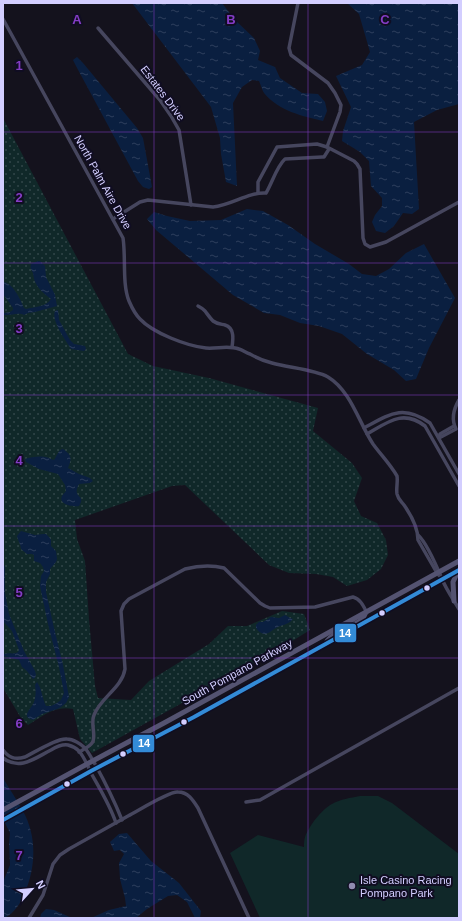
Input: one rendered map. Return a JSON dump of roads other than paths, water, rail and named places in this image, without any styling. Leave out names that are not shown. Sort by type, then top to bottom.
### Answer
[{"type":"main road","name":"South Pompano Parkway","points":[[3,810],[459,561]]},
{"type":"main road","name":"South Pompano Parkway","points":[[3,820],[91,771],[194,717],[459,570]]},
{"type":"main road","points":[[454,601],[453,582],[459,570]]},
{"type":"main road","points":[[326,644],[331,637],[361,620],[366,611]]},
{"type":"street","points":[[113,218],[140,202],[148,200],[207,207],[220,206],[258,192],[266,193],[283,160],[324,157],[340,112],[341,105],[328,83],[291,55],[289,48],[298,3]]},
{"type":"street","name":"North Palm Aire Drive","points":[[3,19],[123,238],[125,285],[128,299],[133,310],[140,319],[149,326],[184,343],[204,348],[239,348],[248,354],[268,362],[323,375],[329,378],[344,391],[373,444],[397,476],[398,498],[404,505],[414,523],[418,534],[418,540],[459,609]]},
{"type":"street","name":"Estates Drive","points":[[98,28],[160,100],[180,130],[191,205]]},
{"type":"street","points":[[258,192],[258,182],[278,147],[317,144],[354,161],[360,169],[363,238],[366,244],[370,246],[386,242],[459,202]]},
{"type":"street","points":[[198,306],[204,310],[213,321],[231,329],[233,336],[232,347]]},
{"type":"street","points":[[439,438],[440,434],[455,428],[452,421],[459,400]]},
{"type":"street","points":[[364,428],[396,413],[414,413],[430,423],[459,474]]},
{"type":"street","points":[[368,434],[398,418],[407,417],[420,422],[425,426],[459,486]]},
{"type":"street","points":[[452,473],[457,470]]},
{"type":"street","points":[[79,752],[93,742],[93,716],[98,707],[124,676],[125,669],[121,611],[124,604],[129,599],[185,569],[217,566],[224,568],[260,603],[270,608],[315,607],[353,597],[357,598],[361,602],[366,611]]},
{"type":"street","points":[[246,802],[260,800],[459,688]]},
{"type":"street","points":[[190,709],[194,717]]},
{"type":"street","points":[[3,750],[10,757],[19,759],[25,758],[59,740],[66,738],[77,742],[85,748],[93,761],[122,820]]},
{"type":"street","points":[[3,758],[9,763],[19,764],[31,760],[61,745],[67,744],[74,747],[91,771],[108,802],[116,823]]},
{"type":"street","points":[[29,918],[43,895],[53,864],[60,855],[69,848],[172,792],[180,792],[193,799],[198,808],[249,918]]},
{"type":"water","points":[[132,3],[222,3],[235,20],[254,38],[260,51],[258,60],[275,67],[280,78],[302,93],[318,94],[325,102],[327,111],[323,121],[299,115],[277,104],[264,93],[259,81],[252,80],[242,87],[233,103],[237,186],[226,182],[220,138],[211,107]]},
{"type":"water","points":[[347,3],[459,3],[459,104],[437,110],[414,122],[419,209],[412,214],[403,213],[394,226],[385,233],[376,231],[372,222],[382,206],[382,198],[371,186],[369,161],[360,152],[342,141],[343,131],[351,107],[336,76],[362,65],[370,52],[359,14]]},
{"type":"water","points":[[77,57],[137,128],[143,138],[152,187],[149,189],[143,187],[138,181],[73,60]]},
{"type":"water","points":[[247,209],[263,211],[288,225],[362,274],[376,276],[389,269],[406,253],[424,244],[455,298],[429,348],[416,379],[406,381],[394,370],[367,354],[342,334],[319,326],[300,323],[280,315],[264,313],[233,295],[156,230],[147,219],[154,212],[190,221],[221,220]]},
{"type":"water","points":[[38,261],[45,266],[46,277],[55,295],[57,306],[24,315],[4,315],[4,313],[13,310],[13,308],[3,294],[3,282],[13,288],[26,309],[46,304],[51,299],[41,290],[34,279],[31,264]]},
{"type":"water","points":[[58,310],[59,320],[70,340],[74,344],[85,346],[86,349],[84,351],[71,349],[55,320],[55,311]]},
{"type":"water","points":[[63,449],[70,455],[68,468],[90,478],[93,481],[90,483],[79,484],[77,492],[81,502],[79,506],[70,506],[62,502],[62,496],[66,491],[65,485],[58,474],[39,469],[26,462],[25,459],[32,457],[46,457],[54,460]]},
{"type":"water","points":[[21,531],[35,535],[46,534],[51,540],[51,546],[56,551],[57,559],[50,569],[50,574],[46,582],[46,592],[69,697],[66,703],[61,707],[42,714],[33,720],[29,719],[27,715],[35,700],[35,685],[37,682],[46,706],[51,706],[57,703],[61,700],[64,693],[40,586],[41,576],[44,571],[43,567],[40,563],[34,561],[34,555],[27,554],[21,549],[17,536]]},
{"type":"water","points":[[3,563],[5,567],[5,593],[9,614],[24,651],[35,671],[36,675],[33,679],[22,667],[19,660],[4,656],[4,654],[16,653],[19,650],[12,631],[3,621]]},
{"type":"water","points":[[285,615],[293,619],[289,623],[267,633],[261,633],[256,628],[256,625],[259,622],[263,622],[271,617],[279,618]]},
{"type":"water","points":[[3,778],[23,810],[29,825],[32,836],[33,857],[30,879],[22,899],[14,911],[3,918],[3,882],[10,865],[10,833],[3,819]]},
{"type":"water","points":[[127,833],[151,861],[179,883],[201,911],[200,918],[195,918],[187,902],[177,895],[168,896],[136,918],[91,918],[109,910],[126,906],[120,879],[119,863],[124,854],[120,850],[114,851],[110,842],[119,834]]},
{"type":"water","points":[[46,909],[54,910],[72,918],[40,918],[41,914]]},
{"type":"place","name":"Isle Casino Racing Pompano Park","points":[[352,886]]}]
